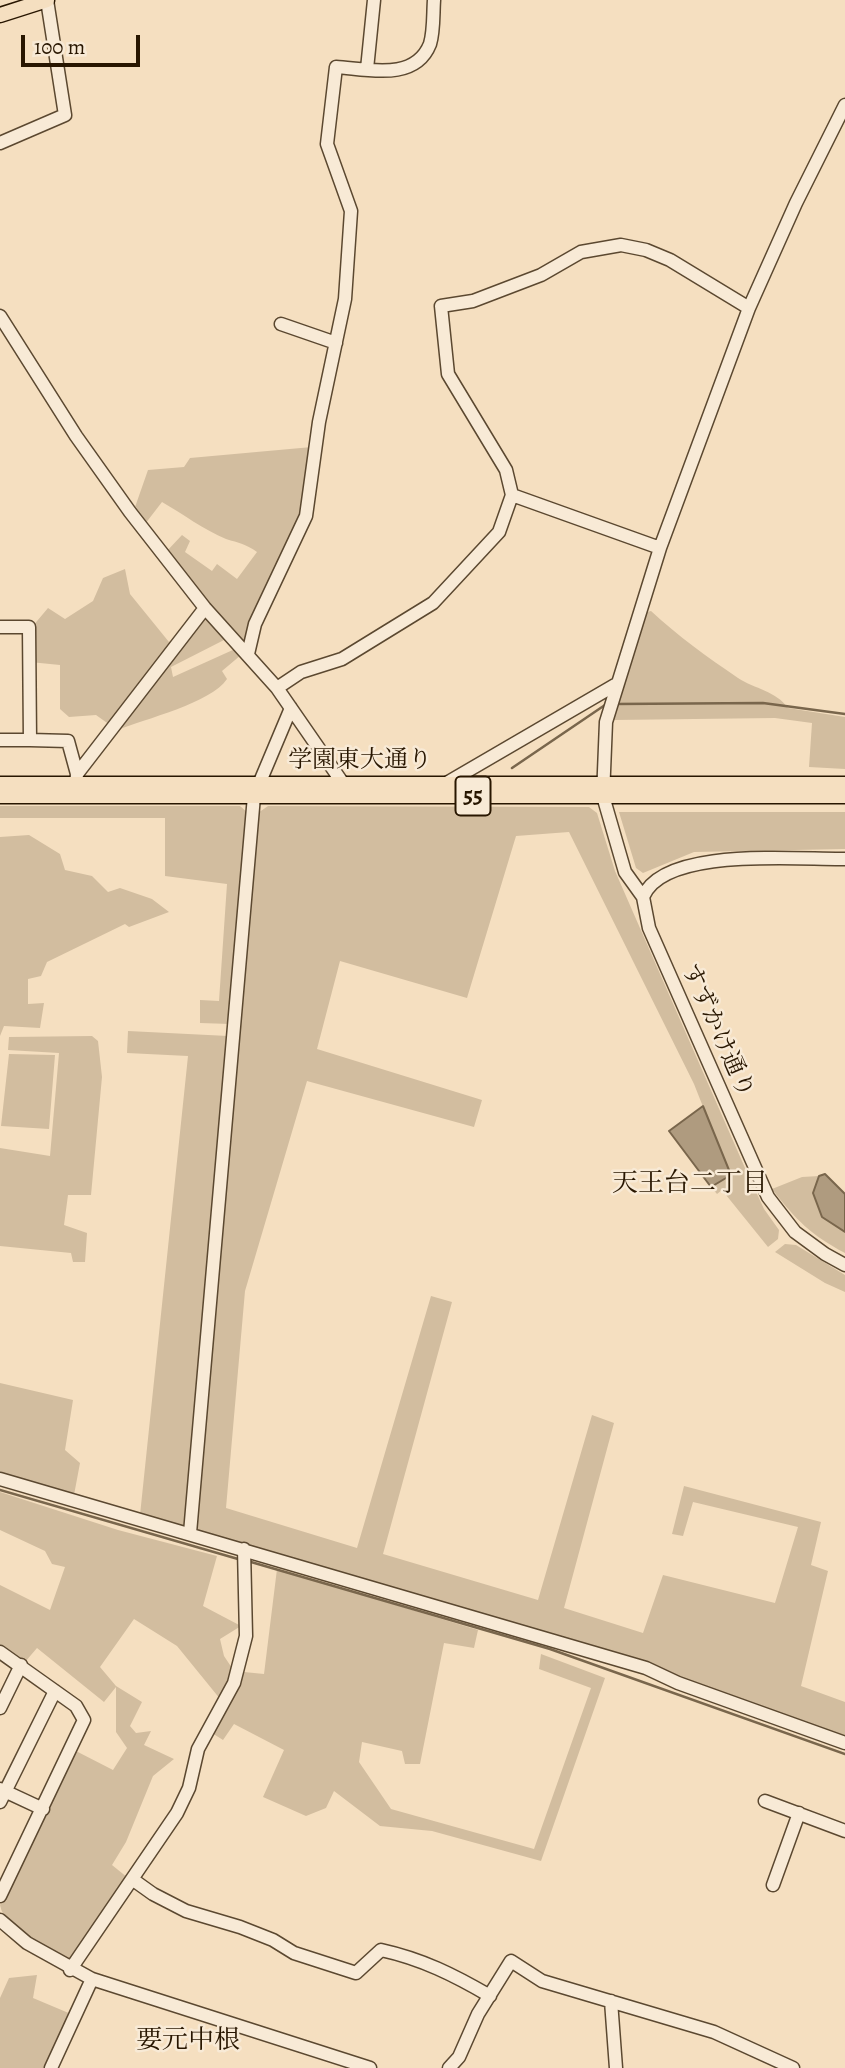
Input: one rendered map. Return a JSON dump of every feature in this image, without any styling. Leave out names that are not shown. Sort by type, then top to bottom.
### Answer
[{"type":"main road","points":[[0,15],[47,0]]},
{"type":"main road","name":"学園東大通り","points":[[0,784],[77,779],[256,790],[342,782],[845,796]]},
{"type":"main road","name":"学園東大通り","points":[[0,796],[256,790],[603,790],[845,784]]},
{"type":"street","points":[[0,143],[65,115],[47,0]]},
{"type":"street","points":[[367,69],[374,0]]},
{"type":"street","points":[[248,654],[255,624],[306,516],[319,422],[345,299],[351,211],[327,144],[336,67],[401,69],[422,56],[431,41],[434,0]]},
{"type":"street","name":"すずかけ通り","points":[[845,105],[796,203],[749,308],[660,548],[615,685],[606,722],[603,790],[625,872],[643,897],[649,928],[764,1189],[795,1231],[825,1254],[845,1265]]},
{"type":"street","points":[[277,688],[301,672],[342,659],[433,603],[489,546],[499,531],[512,495],[506,470],[448,374],[441,306],[472,301],[541,275],[580,252],[621,245],[646,250],[670,260],[749,308]]},
{"type":"street","points":[[0,316],[76,436],[205,608],[277,688],[342,782]]},
{"type":"street","points":[[281,324],[337,343]]},
{"type":"street","points":[[512,495],[660,548]]},
{"type":"street","points":[[77,779],[205,608]]},
{"type":"street","points":[[0,626],[29,627],[30,740]]},
{"type":"street","points":[[445,784],[615,685]]},
{"type":"street","points":[[190,1533],[256,790],[291,708]]},
{"type":"street","points":[[0,740],[68,741],[77,779]]},
{"type":"street","points":[[643,897],[662,876],[700,863],[845,859]]},
{"type":"street","points":[[0,1479],[646,1668],[678,1683],[845,1743]]},
{"type":"street","points":[[70,1970],[177,1813],[189,1788],[198,1749],[234,1683],[246,1636],[244,1549]]},
{"type":"street","points":[[0,1652],[76,1706],[83,1720],[0,1896]]},
{"type":"street","points":[[0,1708],[21,1665]]},
{"type":"street","points":[[43,1809],[2,1794],[55,1691]]},
{"type":"street","points":[[765,1801],[845,1831]]},
{"type":"street","points":[[773,1885],[799,1813]]},
{"type":"street","points":[[132,1879],[153,1894],[186,1911],[240,1927],[273,1940],[293,1953],[356,1973],[381,1950],[425,1962],[490,1996]]},
{"type":"street","points":[[0,1920],[26,1943],[70,1970],[92,1979],[370,2068]]},
{"type":"street","points":[[449,2068],[458,2057],[511,1961],[542,1981],[714,2032],[793,2068]]},
{"type":"street","points":[[55,2066],[92,1979]]},
{"type":"street","points":[[611,2001],[616,2068]]},
{"type":"shaded area","points":[[312,447],[301,517],[249,639],[243,643],[206,604],[166,552],[182,535],[190,541],[185,552],[212,571],[217,564],[237,579],[257,552],[210,531],[162,502],[145,524],[134,510],[148,470],[184,467],[190,458]]},
{"type":"shaded area","points":[[125,569],[130,594],[169,642],[205,612],[226,639],[171,667],[173,677],[235,649],[241,655],[222,671],[227,679],[207,696],[117,730],[96,715],[69,717],[60,709],[60,665],[30,662],[32,627],[48,608],[65,619],[93,601],[103,578]]},
{"type":"shaded area","points":[[651,611],[715,662],[745,682],[778,698],[788,708],[845,717],[845,769],[809,767],[812,723],[775,718],[614,720],[621,681],[643,613]]},
{"type":"shaded area","points":[[0,806],[240,806],[248,813],[230,1024],[200,1023],[200,1000],[219,1001],[227,884],[165,876],[165,818],[0,818]]},
{"type":"shaded area","points":[[268,806],[589,807],[597,813],[615,871],[745,1168],[764,1209],[779,1230],[778,1239],[768,1247],[722,1190],[717,1194],[711,1187],[730,1175],[694,1084],[569,832],[516,836],[467,998],[340,961],[317,1049],[482,1100],[474,1127],[307,1081],[245,1291],[226,1508],[357,1548],[431,1296],[452,1302],[383,1554],[538,1600],[592,1415],[614,1423],[564,1608],[643,1633],[663,1575],[775,1603],[798,1527],[693,1502],[683,1536],[672,1534],[684,1486],[821,1522],[811,1565],[828,1571],[801,1686],[845,1702],[845,1738],[679,1679],[199,1532],[195,1522],[258,813]]},
{"type":"shaded area","points":[[619,812],[845,812],[845,849],[694,852],[643,873],[636,868]]},
{"type":"shaded area","points":[[29,835],[60,854],[65,870],[92,876],[108,892],[120,888],[152,899],[169,912],[129,927],[125,924],[47,962],[41,976],[28,979],[28,1004],[44,1003],[40,1028],[4,1026],[0,1036],[0,837]]},
{"type":"shaded area","points":[[128,1031],[228,1036],[185,1523],[181,1527],[140,1515],[188,1056],[127,1053]]},
{"type":"shaded area","points":[[92,1036],[98,1041],[102,1077],[91,1195],[68,1195],[64,1225],[87,1233],[85,1262],[73,1262],[71,1253],[0,1246],[0,1148],[50,1156],[59,1053],[8,1050],[9,1037]]},
{"type":"shaded area","points":[[9,1054],[55,1055],[49,1129],[1,1126]]},
{"type":"shaded area","points":[[703,1106],[731,1175],[711,1187],[669,1131]]},
{"type":"shaded area","points":[[825,1174],[845,1194],[845,1232],[822,1217],[813,1193],[819,1176]]},
{"type":"shaded area","points":[[819,1176],[813,1193],[822,1217],[845,1232],[845,1253],[805,1226],[772,1189],[802,1177]]},
{"type":"shaded area","points":[[785,1244],[796,1245],[845,1275],[845,1292],[825,1283],[775,1252]]},
{"type":"shaded area","points":[[0,1383],[73,1400],[65,1450],[80,1463],[74,1495],[0,1474]]},
{"type":"shaded area","points":[[0,1492],[118,1530],[217,1556],[203,1606],[241,1626],[220,1639],[224,1656],[234,1671],[264,1674],[277,1569],[478,1630],[474,1648],[444,1643],[420,1764],[405,1764],[402,1751],[362,1742],[359,1762],[391,1809],[534,1849],[591,1688],[539,1669],[541,1654],[605,1678],[541,1861],[432,1831],[380,1826],[334,1791],[326,1808],[306,1816],[263,1797],[284,1750],[234,1724],[223,1740],[212,1733],[225,1705],[177,1646],[134,1619],[100,1667],[116,1686],[142,1702],[130,1726],[136,1733],[151,1731],[144,1745],[174,1759],[153,1776],[126,1842],[112,1865],[128,1878],[71,1962],[29,1940],[10,1924],[0,1905],[74,1750],[113,1770],[127,1748],[116,1732],[116,1687],[104,1702],[37,1648],[25,1662],[0,1646],[0,1585],[50,1610],[65,1567],[52,1564],[45,1551],[0,1530]]},
{"type":"shaded area","points":[[37,1975],[33,1998],[71,2014],[51,2060],[44,2068],[0,2068],[0,1998],[9,1978]]},
{"type":"waterway","points":[[615,704],[763,703],[845,714]]},
{"type":"waterway","points":[[512,768],[605,705]]},
{"type":"waterway","points":[[0,1490],[238,1559]]},
{"type":"waterway","points":[[251,1562],[550,1649],[845,1754]]},
{"type":"district","name":"天王台二丁目","points":[[690,1185]]},
{"type":"district","name":"要元中根","points":[[188,2042]]}]
